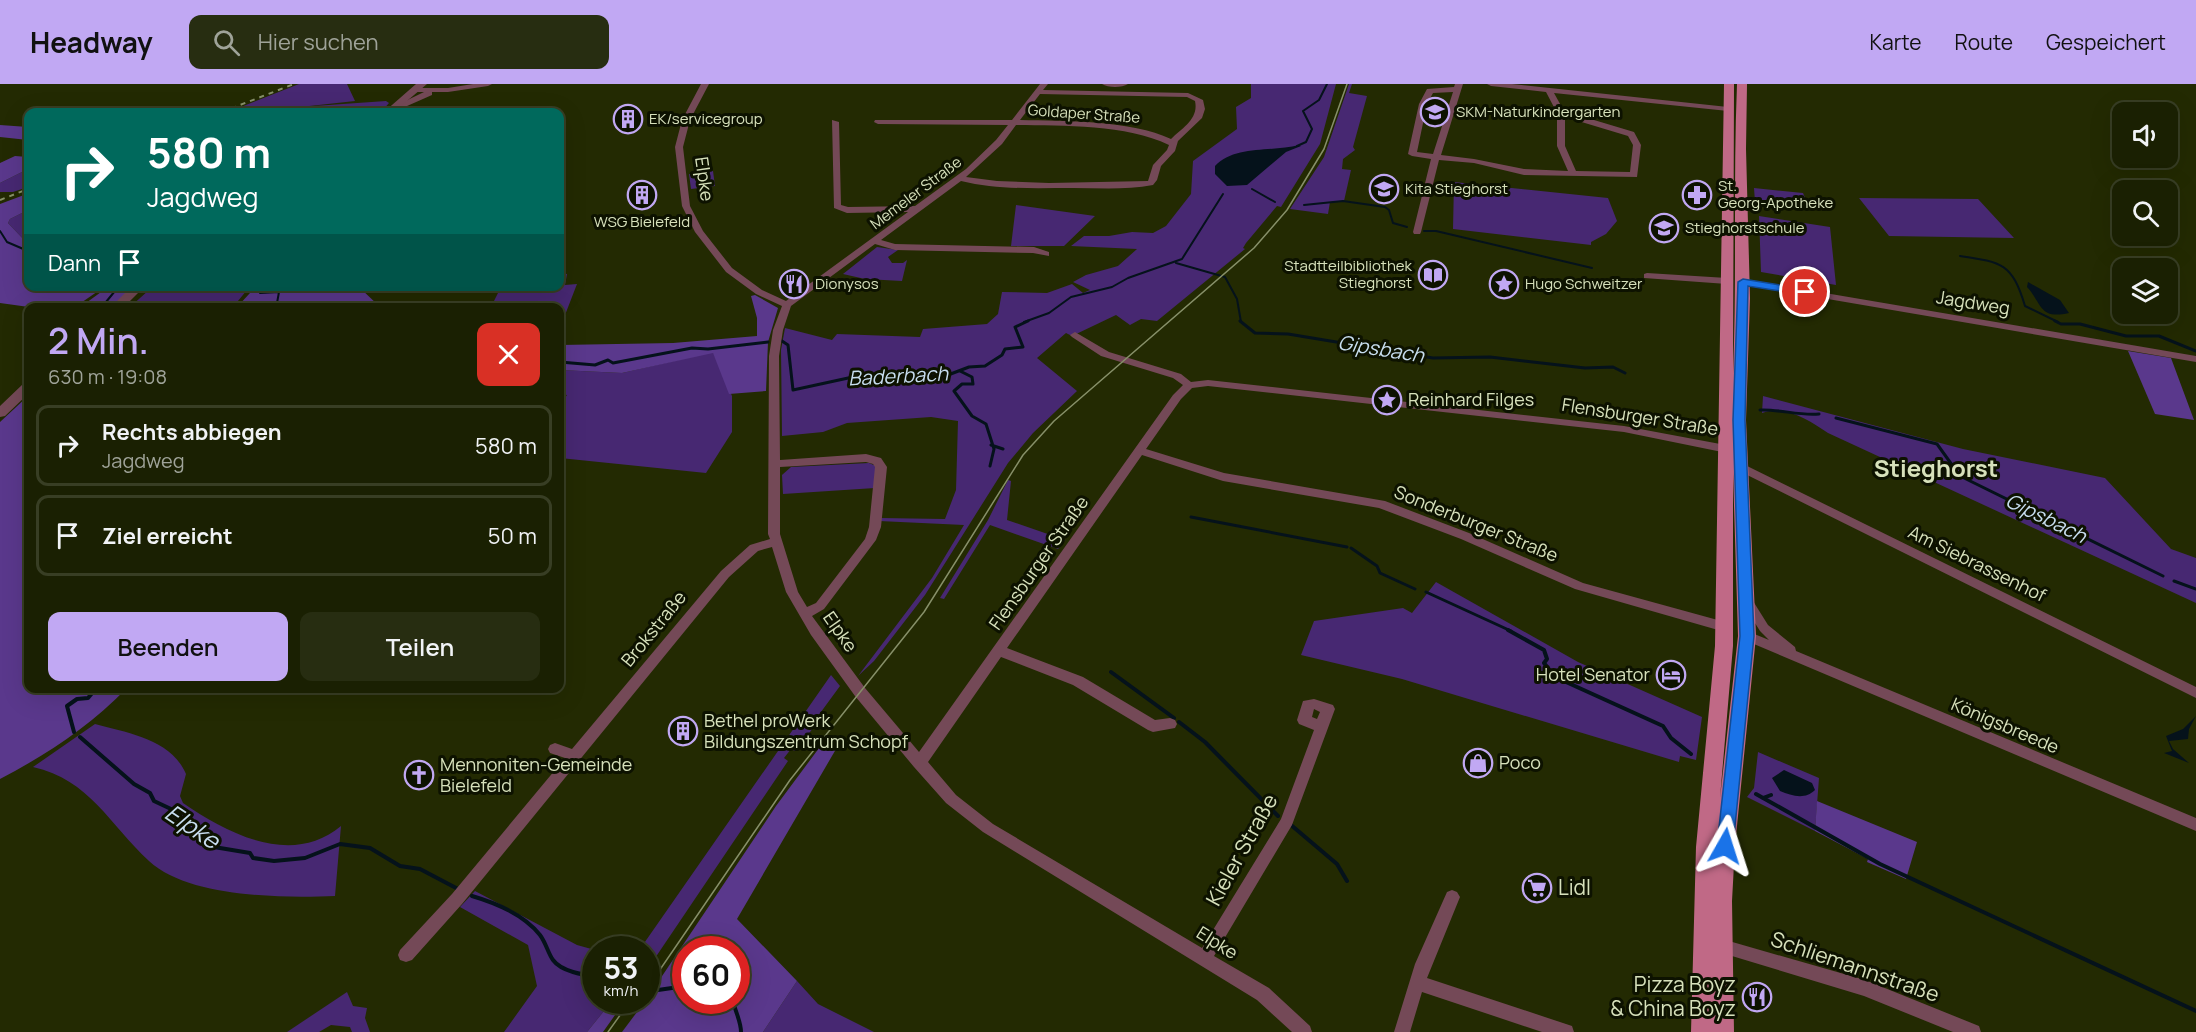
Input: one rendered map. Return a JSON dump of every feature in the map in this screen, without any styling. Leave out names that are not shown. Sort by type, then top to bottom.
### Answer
[{"type":"main road","points":[[1702,1032],[1706,836],[1725,627],[1729,84]]},
{"type":"main road","points":[[1723,1032],[1722,946],[1725,846],[1747,636],[1739,374],[1743,282],[1742,84]]},
{"type":"main road","points":[[1728,109],[1741,111]]},
{"type":"main road","points":[[1727,281],[1743,282]]},
{"type":"main road","points":[[1725,627],[1747,636]]},
{"type":"street","points":[[396,108],[425,94],[488,84]]},
{"type":"street","name":"Elpke","points":[[705,84],[687,120],[679,147],[686,206],[710,248],[729,270],[759,292],[787,305],[775,345],[776,542],[786,578],[804,615],[841,669],[919,763],[963,810],[988,828],[1263,994],[1304,1032]]},
{"type":"street","name":"Memeler Straße","points":[[787,305],[960,178],[990,152],[1044,84]]},
{"type":"street","points":[[1106,84],[1124,84]]},
{"type":"street","points":[[1160,84],[1161,95]]},
{"type":"street","points":[[1491,84],[1728,109]]},
{"type":"street","points":[[1571,84],[1574,94]]},
{"type":"street","points":[[394,108],[418,87],[448,90]]},
{"type":"street","points":[[1417,232],[1436,157],[1458,87],[1430,91],[1423,104],[1412,152],[1436,157],[1474,161],[1524,172],[1634,175],[1638,145],[1636,139],[1624,131],[1561,114]]},
{"type":"street","points":[[1548,91],[1561,114],[1561,146],[1573,173]]},
{"type":"street","points":[[960,178],[987,184],[1118,186],[1152,182],[1157,165],[1171,151],[1172,142],[1198,118],[1201,109],[1199,100],[1191,96],[1038,92]]},
{"type":"street","points":[[836,122],[837,206],[847,210],[918,209]]},
{"type":"street","name":"Goldaper Straße","points":[[878,122],[1115,126],[1164,135]]},
{"type":"street","points":[[1164,135],[1182,134]]},
{"type":"street","points":[[1164,135],[1172,142]]},
{"type":"street","points":[[874,241],[895,247],[1034,250],[1046,254]]},
{"type":"street","points":[[1647,276],[1727,281]]},
{"type":"street","name":"Jagdweg","points":[[1743,282],[2196,359]]},
{"type":"street","points":[[121,303],[134,291]]},
{"type":"street","points":[[1075,335],[1106,354],[1177,376],[1189,385]]},
{"type":"street","name":"Flensburger Straße","points":[[919,763],[1177,397],[1189,385],[1208,382],[1624,429],[1726,449]]},
{"type":"street","points":[[0,413],[24,391]]},
{"type":"street","name":"Sonderburger Straße","points":[[1140,451],[1223,477],[1381,504],[1447,529],[1579,586],[1725,627]]},
{"type":"street","points":[[774,464],[866,458],[877,461],[881,467],[875,527],[870,540],[820,606],[804,615]]},
{"type":"street","name":"Am Siebrassenhof","points":[[1741,467],[2196,693]]},
{"type":"street","name":"Brokstraße","points":[[406,955],[456,899],[725,574],[754,548],[776,542]]},
{"type":"street","name":"Königsbreede","points":[[1747,600],[1764,628],[1800,659]]},
{"type":"street","name":"Königsbreede","points":[[1747,636],[2196,825]]},
{"type":"street","points":[[1000,651],[1078,681],[1150,724],[1159,727],[1170,724]]},
{"type":"street","name":"Kieler Straße","points":[[1205,957],[1287,821],[1322,727]]},
{"type":"street","points":[[555,749],[575,756]]},
{"type":"street","points":[[1402,1032],[1423,964],[1452,897]]},
{"type":"street","name":"Schliemannstraße","points":[[1722,946],[1888,996],[1973,1032]]},
{"type":"street","points":[[1418,983],[1566,1032]]},
{"type":"shaded area","points":[[299,84],[347,84],[355,101],[291,108],[238,108]]},
{"type":"shaded area","points":[[1251,84],[1336,84],[1320,144],[1281,207],[1277,206],[1246,243],[1243,248],[1245,249],[1157,321],[1141,319],[1130,325],[1116,315],[1072,336],[1066,333],[1037,358],[1077,391],[1033,433],[1008,463],[925,595],[874,661],[858,676],[932,578],[964,525],[879,521],[880,518],[945,519],[956,490],[958,421],[931,417],[847,423],[823,432],[782,436],[781,350],[785,328],[832,340],[837,334],[920,337],[923,329],[987,324],[998,314],[1002,292],[1047,293],[1072,284],[1083,293],[1090,290],[1073,282],[1086,275],[1118,266],[1137,249],[1071,246],[1084,236],[1109,236],[1132,232],[1153,233],[1166,226],[1191,194],[1193,161],[1237,129],[1236,107],[1251,98]]},
{"type":"shaded area","points":[[1349,84],[1352,84],[1349,93],[1367,96],[1353,147],[1355,150],[1343,159],[1342,169],[1351,170],[1344,201],[1330,202],[1328,214],[1290,209],[1324,157]]},
{"type":"shaded area","points":[[386,101],[389,103],[385,108],[307,108]]},
{"type":"shaded area","points":[[0,125],[24,127],[24,140],[0,137]]},
{"type":"shaded area","points":[[1301,146],[1286,152],[1247,185],[1227,186],[1215,174],[1215,166],[1232,155]]},
{"type":"shaded area","points":[[15,156],[24,157],[24,171],[0,183],[0,163]]},
{"type":"shaded area","points":[[24,171],[24,188],[13,192],[0,192],[0,183]]},
{"type":"shaded area","points":[[713,171],[715,186],[691,189],[689,174]]},
{"type":"shaded area","points":[[1454,182],[1608,198],[1617,221],[1606,234],[1591,242],[1591,245],[1453,229]]},
{"type":"shaded area","points":[[1754,188],[1803,193],[1809,207],[1755,202]]},
{"type":"shaded area","points":[[24,195],[24,212],[10,219],[8,223],[24,240],[24,291],[98,291],[81,303],[24,303],[24,306],[0,303],[0,204]]},
{"type":"shaded area","points":[[1859,198],[1978,199],[2014,238],[1889,236]]},
{"type":"shaded area","points":[[1016,205],[1095,216],[1064,246],[1011,246]]},
{"type":"shaded area","points":[[24,212],[24,240],[8,223],[10,219]]},
{"type":"shaded area","points":[[1759,216],[1830,227],[1836,285],[1761,272]]},
{"type":"shaded area","points":[[877,247],[898,250],[888,257],[892,263],[903,263],[907,260],[902,281],[865,279],[843,274]]},
{"type":"shaded area","points":[[564,274],[567,274],[565,285],[577,284],[564,318],[564,303],[493,303],[499,291],[564,291]]},
{"type":"shaded area","points":[[2028,282],[2060,300],[2069,313],[2052,314],[2042,309],[2027,287]]},
{"type":"shaded area","points":[[102,291],[129,291],[116,303],[86,303]]},
{"type":"shaded area","points":[[148,291],[246,291],[236,303],[134,303]]},
{"type":"shaded area","points":[[250,291],[363,291],[376,303],[241,303]]},
{"type":"shaded area","points":[[755,295],[778,308],[768,342],[766,391],[729,394],[713,353],[622,373],[564,370],[564,345],[673,343],[757,336],[757,318],[751,296]]},
{"type":"shaded area","points":[[2128,351],[2171,358],[2194,420],[2155,414]]},
{"type":"shaded area","points":[[713,352],[732,396],[732,432],[706,473],[564,458],[564,399],[567,395],[564,395],[564,370],[622,373]]},
{"type":"shaded area","points":[[1763,396],[1963,449],[2105,478],[2171,549],[2196,558],[2196,603],[1828,433],[1796,415],[1779,411],[1762,413]]},
{"type":"shaded area","points":[[24,400],[24,693],[122,693],[67,739],[0,779],[0,422]]},
{"type":"shaded area","points":[[869,463],[876,466],[875,488],[783,494],[782,475],[791,467]]},
{"type":"shaded area","points":[[1008,480],[1011,481],[1007,520],[1065,540],[1058,549],[990,525],[944,599],[940,598],[988,520]]},
{"type":"shaded area","points":[[1436,582],[1578,662],[1702,717],[1696,760],[1680,756],[1679,762],[1402,679],[1301,655],[1314,621],[1403,608],[1412,613]]},
{"type":"shaded area","points":[[831,675],[840,686],[818,716],[821,718],[795,751],[791,749],[784,758],[788,761],[660,951],[660,936],[649,936]]},
{"type":"shaded area","points":[[2196,716],[2189,729],[2188,739],[2169,741],[2173,749],[2189,763],[2164,753],[2172,751],[2166,736],[2183,729]]},
{"type":"shaded area","points":[[95,724],[147,739],[170,753],[186,774],[180,796],[183,803],[240,835],[281,845],[302,844],[322,838],[341,826],[335,896],[264,896],[212,889],[166,873],[149,861],[84,793],[53,773],[33,767]]},
{"type":"shaded area","points":[[825,740],[839,744],[737,919],[797,981],[763,1032],[622,1032],[636,1014],[660,1014],[660,979],[672,961],[672,1014],[750,1014],[750,936],[689,936],[776,806]]},
{"type":"shaded area","points":[[1758,752],[1819,778],[1815,831],[1747,797],[1754,788]]},
{"type":"shaded area","points":[[1784,770],[1812,783],[1815,790],[1803,796],[1794,796],[1780,791],[1772,778]]},
{"type":"shaded area","points":[[1817,801],[1917,842],[1906,879],[1867,862],[1868,859],[1815,831]]},
{"type":"shaded area","points":[[475,891],[582,946],[582,1014],[602,1014],[587,1032],[504,1032],[537,986],[528,945],[460,907]]},
{"type":"shaded area","points":[[797,981],[818,1004],[874,1032],[763,1032]]},
{"type":"shaded area","points":[[347,992],[353,1006],[367,1008],[365,1018],[370,1032],[352,1032],[350,1027],[331,1025],[319,1032],[287,1032]]},
{"type":"shaded area","points":[[602,1014],[616,1014],[603,1032],[587,1032]]},
{"type":"waterway","name":"Baderbach","points":[[1297,146],[1306,142],[1312,129],[1303,111],[1319,100],[1327,84]]},
{"type":"waterway","points":[[1252,189],[1275,202]]},
{"type":"waterway","name":"Baderbach","points":[[1024,322],[1049,313],[1071,297],[1112,287],[1128,278],[1182,259],[1223,194]]},
{"type":"waterway","points":[[1304,205],[1343,201],[1385,207],[1389,210],[1393,223],[1407,227]]},
{"type":"waterway","name":"Baderbach","points":[[0,231],[7,242],[24,249]]},
{"type":"waterway","points":[[1424,231],[1436,231],[1592,268]]},
{"type":"waterway","points":[[1960,256],[1986,260],[2003,267],[2015,281],[2025,306],[2058,322]]},
{"type":"waterway","name":"Gipsbach","points":[[1176,263],[1225,277],[1237,299],[1241,322]]},
{"type":"waterway","name":"Baderbach","points":[[104,303],[115,291]]},
{"type":"waterway","points":[[261,291],[260,293],[279,292],[277,303]]},
{"type":"waterway","name":"Baderbach","points":[[782,341],[788,345],[793,390],[862,375],[872,380],[948,375],[969,367],[985,366],[1002,355],[1005,349],[1023,347],[1015,327],[1028,321]]},
{"type":"waterway","points":[[2055,321],[2061,324],[2080,324],[2126,336],[2159,336],[2196,351]]},
{"type":"waterway","name":"Gipsbach","points":[[1241,322],[1255,333],[1288,334],[1433,358],[1490,357],[1585,368],[1613,367],[1625,373]]},
{"type":"waterway","name":"Baderbach","points":[[564,362],[595,365],[608,360],[613,363],[692,348],[708,349],[768,342]]},
{"type":"waterway","points":[[960,371],[972,377],[973,384],[962,384],[954,391],[972,416],[986,424],[993,446]]},
{"type":"waterway","name":"Gipsbach","points":[[1760,410],[1819,414]]},
{"type":"waterway","name":"Gipsbach","points":[[1836,418],[1937,444],[1960,476],[2163,576]]},
{"type":"waterway","points":[[990,466],[993,446]]},
{"type":"waterway","points":[[993,446],[1003,449]]},
{"type":"waterway","points":[[1191,517],[1347,547]]},
{"type":"waterway","points":[[1351,548],[1377,566],[1380,573],[1415,589]]},
{"type":"waterway","name":"Gipsbach","points":[[2174,581],[2196,589]]},
{"type":"waterway","points":[[1426,592],[1511,631]]},
{"type":"waterway","points":[[1508,630],[1544,650],[1547,659],[1544,663],[1555,677],[1663,726],[1671,738],[1691,754]]},
{"type":"waterway","points":[[1111,672],[1174,718]]},
{"type":"waterway","name":"Elpke","points":[[74,732],[67,706],[77,699],[88,698],[92,693]]},
{"type":"waterway","points":[[1179,722],[1205,742],[1278,816]]},
{"type":"waterway","name":"Elpke","points":[[80,737],[134,784],[150,793],[154,801],[171,809],[190,829],[208,837],[214,847],[250,853],[253,858],[274,861],[305,858],[340,844],[370,848],[400,866],[420,869],[458,889]]},
{"type":"waterway","points":[[1756,794],[1763,798]]},
{"type":"waterway","points":[[1763,798],[1771,795]]},
{"type":"waterway","points":[[1763,798],[1880,864],[2196,1011]]},
{"type":"waterway","points":[[1291,825],[1337,864],[1347,881]]},
{"type":"waterway","name":"Elpke","points":[[472,896],[500,906],[526,921],[540,935],[557,964],[582,974]]},
{"type":"waterway","name":"Elpke","points":[[660,990],[672,988]]},
{"type":"waterway","name":"Elpke","points":[[737,1014],[741,1032]]},
{"type":"tram line","points":[[660,970],[790,780],[924,612],[1023,455],[1054,421],[1254,248],[1287,210],[1324,149],[1347,84]]},
{"type":"tram line","points":[[608,1032],[621,1014]]},
{"type":"railway","points":[[232,108],[294,84]]},
{"type":"railway","points":[[0,200],[24,191]]},
{"type":"place","name":"SKM-Naturkindergarten","points":[[1435,112]]},
{"type":"place","name":"EK/servicegroup","points":[[628,119]]},
{"type":"place","name":"Kita Stieghorst","points":[[1384,189]]},
{"type":"place","name":"WSG Bielefeld","points":[[642,195]]},
{"type":"place","name":"St. Georg-Apotheke","points":[[1697,195]]},
{"type":"place","name":"Stieghorstschule","points":[[1664,228]]},
{"type":"place","name":"Stadtteilbibliothek Stieghorst","points":[[1433,275]]},
{"type":"place","name":"Dionysos","points":[[794,284]]},
{"type":"place","name":"Hugo Schweitzer","points":[[1504,284]]},
{"type":"place","name":"Reinhard Filges","points":[[1387,400]]},
{"type":"place","name":"Hotel Senator","points":[[1671,675]]},
{"type":"place","name":"Bethel proWerk Bildungszentrum Schopf","points":[[683,731]]},
{"type":"place","name":"Poco","points":[[1478,763]]},
{"type":"place","name":"Mennoniten-Gemeinde Bielefeld","points":[[419,775]]},
{"type":"place","name":"Lidl","points":[[1537,888]]},
{"type":"place","name":"Pizza Boyz & China Boyz","points":[[1757,997]]},
{"type":"district","name":"Stieghorst","points":[[1936,469]]},
{"type":"route","points":[[1725,846],[1747,636],[1739,420],[1743,282],[1805,292]]}]
